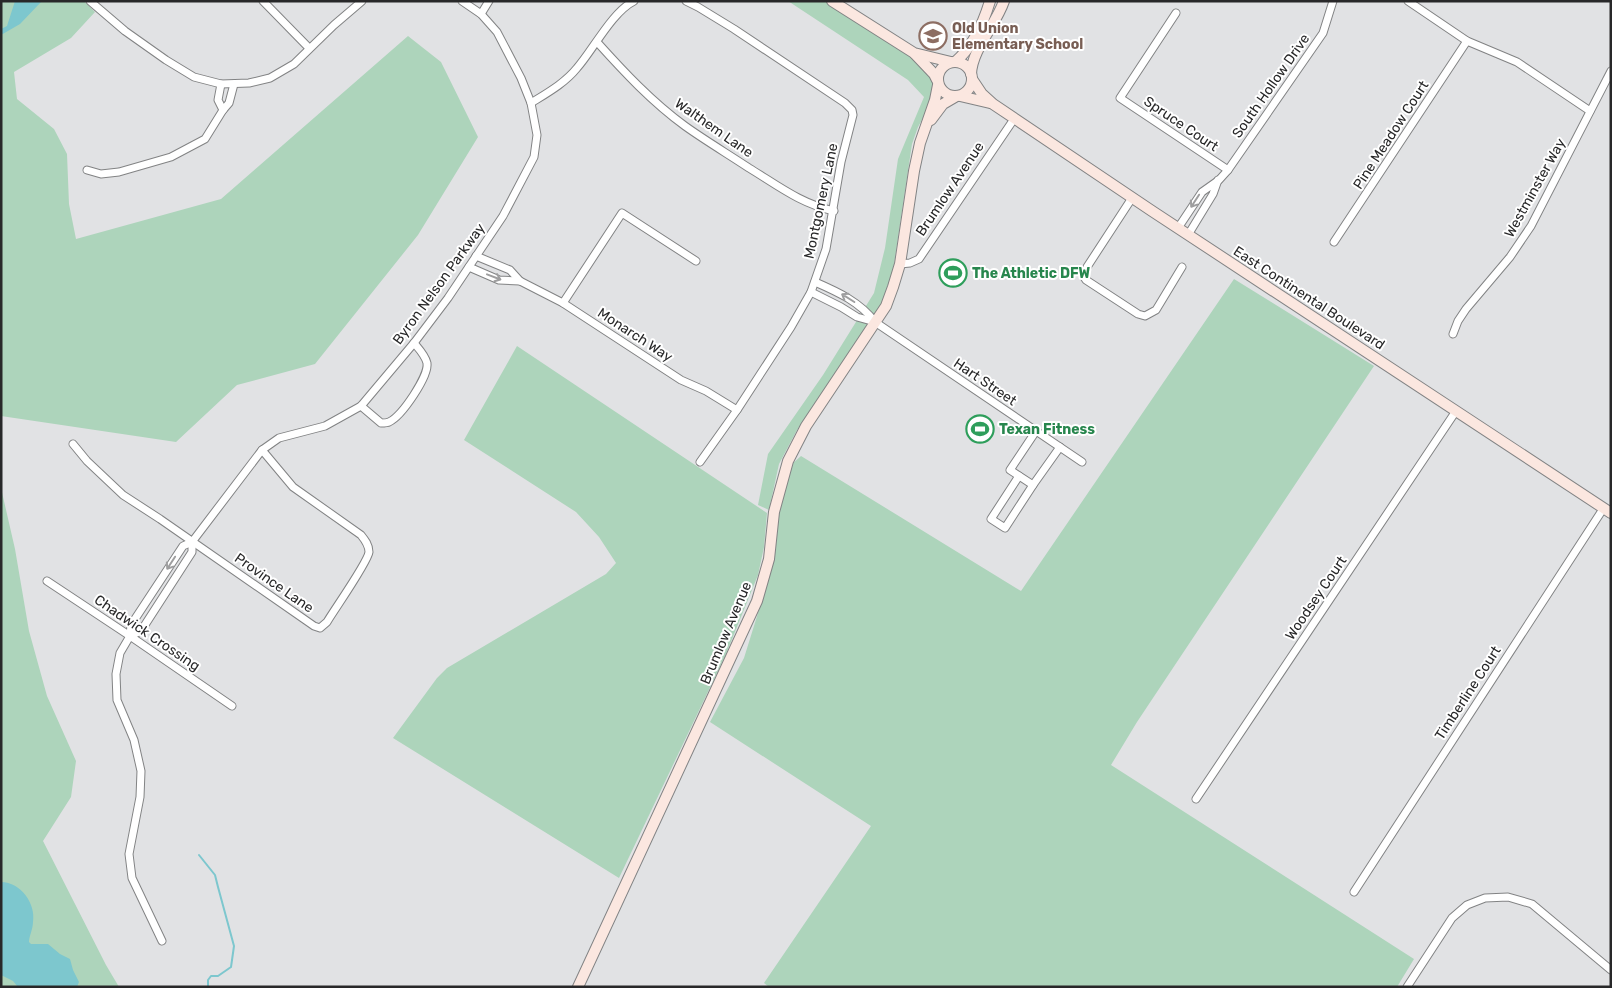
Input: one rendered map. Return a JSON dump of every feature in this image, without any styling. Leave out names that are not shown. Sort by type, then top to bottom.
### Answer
[{"type":"main road","points":[[832,1],[914,53],[934,74],[945,94],[958,96],[969,89],[973,59],[1004,1]]},
{"type":"main road","points":[[938,83],[941,69],[967,51],[985,18],[990,1]]},
{"type":"main road","points":[[914,53],[965,66],[972,77]]},
{"type":"main road","name":"East Continental Boulevard","points":[[972,77],[982,94],[1014,119],[1607,511]]},
{"type":"main road","name":"Brumlow Avenue","points":[[578,987],[757,601],[769,559],[774,512],[788,461],[806,426],[886,306],[900,264],[914,171],[920,143],[937,93],[938,83]]},
{"type":"main road","name":"East Continental Boulevard","points":[[958,96],[993,104]]},
{"type":"main road","name":"Brumlow Avenue","points":[[927,124],[943,104],[958,96]]},
{"type":"street","points":[[90,1],[125,31],[166,60],[194,77],[221,84],[249,84],[270,78],[294,64],[309,48],[362,1]]},
{"type":"street","points":[[263,1],[309,48]]},
{"type":"street","name":"Byron Nelson Parkway","points":[[162,941],[132,878],[129,854],[140,797],[141,772],[134,740],[117,700],[116,674],[120,652],[130,636],[131,624],[183,546],[192,542],[262,450],[279,438],[325,426],[361,406],[414,343],[503,216],[534,157],[537,135],[531,103],[509,53],[497,32],[481,14],[462,1]]},
{"type":"street","points":[[481,14],[489,1]]},
{"type":"street","points":[[531,103],[554,89],[576,70],[618,14],[634,1]]},
{"type":"street","name":"Montgomery Lane","points":[[686,1],[734,29],[845,103],[852,110],[852,120],[842,162],[826,249],[811,292],[791,327],[737,410],[700,462]]},
{"type":"street","name":"South Hollow Drive","points":[[1178,228],[1202,192],[1219,180],[1228,170],[1323,33],[1333,1]]},
{"type":"street","points":[[1408,1],[1467,41],[1517,62],[1590,111]]},
{"type":"street","name":"Spruce Court","points":[[1176,13],[1120,98],[1228,170]]},
{"type":"street","name":"Pine Meadow Court","points":[[1334,242],[1467,41]]},
{"type":"street","name":"Walthem Lane","points":[[597,42],[623,72],[685,126],[797,199],[834,211]]},
{"type":"street","name":"Westminster Way","points":[[1453,334],[1458,321],[1466,309],[1510,257],[1527,233],[1611,71]]},
{"type":"street","points":[[221,84],[218,100],[222,110]]},
{"type":"street","points":[[88,170],[101,174],[119,172],[170,157],[205,139],[222,110],[229,102],[234,84]]},
{"type":"street","name":"Brumlow Avenue","points":[[900,264],[910,263],[919,259],[1014,119]]},
{"type":"street","name":"South Hollow Drive","points":[[1188,235],[1219,180]]},
{"type":"street","points":[[1132,198],[1087,266],[1084,276],[1086,280],[1138,314],[1145,316],[1156,310],[1182,267]]},
{"type":"street","points":[[563,303],[622,212],[696,260]]},
{"type":"street","name":"Monarch Way","points":[[476,256],[510,270],[520,281],[563,303],[681,380],[706,391],[737,410]]},
{"type":"street","name":"Monarch Way","points":[[469,267],[499,280],[520,281]]},
{"type":"street","points":[[815,282],[839,293],[865,309],[875,322]]},
{"type":"street","points":[[811,292],[858,317],[875,322]]},
{"type":"street","name":"Hart Street","points":[[875,322],[1082,462]]},
{"type":"street","points":[[361,406],[382,423],[395,418],[409,402],[426,371],[427,362],[422,352],[414,343]]},
{"type":"street","name":"Woodsey Court","points":[[1196,800],[1456,411]]},
{"type":"street","points":[[1033,486],[1010,470],[1036,431]]},
{"type":"street","name":"Province Lane","points":[[73,444],[87,461],[123,495],[314,626],[320,628],[327,622],[363,564],[369,553],[368,545],[361,535],[293,487],[262,450]]},
{"type":"street","points":[[1019,476],[991,519],[1005,528],[1060,447]]},
{"type":"street","name":"Timberline Court","points":[[1354,892],[1607,511]]},
{"type":"street","name":"Byron Nelson Parkway","points":[[130,636],[141,630],[192,552],[192,542]]},
{"type":"street","name":"Chadwick Crossing","points":[[47,582],[232,706]]},
{"type":"street","points":[[157,585],[166,591]]},
{"type":"street","points":[[1407,987],[1452,918],[1467,905],[1484,898],[1508,897],[1532,904],[1611,970]]},
{"type":"green space","points":[[1,1],[84,1],[95,12],[71,38],[14,72],[17,99],[54,129],[67,154],[69,204],[76,239],[221,199],[408,36],[441,62],[478,137],[418,235],[315,364],[237,385],[176,442],[1,416]]},
{"type":"green space","points":[[788,1],[826,1],[921,64],[931,75],[935,85],[933,100],[918,127],[912,144],[892,278],[883,302],[797,430],[779,464],[769,510],[758,505],[768,454],[823,375],[874,293],[885,248],[898,159],[924,97],[908,80]]},
{"type":"green space","points":[[1234,279],[1374,366],[1137,722],[1111,765],[1414,959],[1397,987],[769,987],[764,983],[871,826],[710,722],[744,658],[773,565],[781,496],[792,464],[801,456],[1021,591]]},
{"type":"green space","points":[[517,346],[767,513],[764,547],[758,575],[726,654],[619,878],[393,738],[437,678],[447,668],[606,574],[616,563],[599,537],[576,512],[464,440]]},
{"type":"green space","points":[[1,488],[15,549],[29,631],[47,696],[76,761],[71,797],[43,841],[119,987],[1,987]]},
{"type":"water","points":[[15,1],[42,1],[20,24],[1,35],[1,29],[7,26]]},
{"type":"water","points":[[1,882],[15,886],[26,895],[33,915],[29,942],[31,944],[48,944],[60,954],[70,959],[79,982],[77,987],[18,987],[13,981],[1,975]]},
{"type":"waterway","points":[[199,855],[215,875],[234,946],[231,967],[218,976],[211,976],[208,980],[208,987]]},
{"type":"place","name":"Old Union Elementary School","points":[[933,36]]},
{"type":"place","name":"The Athletic DFW","points":[[953,273]]},
{"type":"place","name":"Texan Fitness","points":[[980,429]]}]
